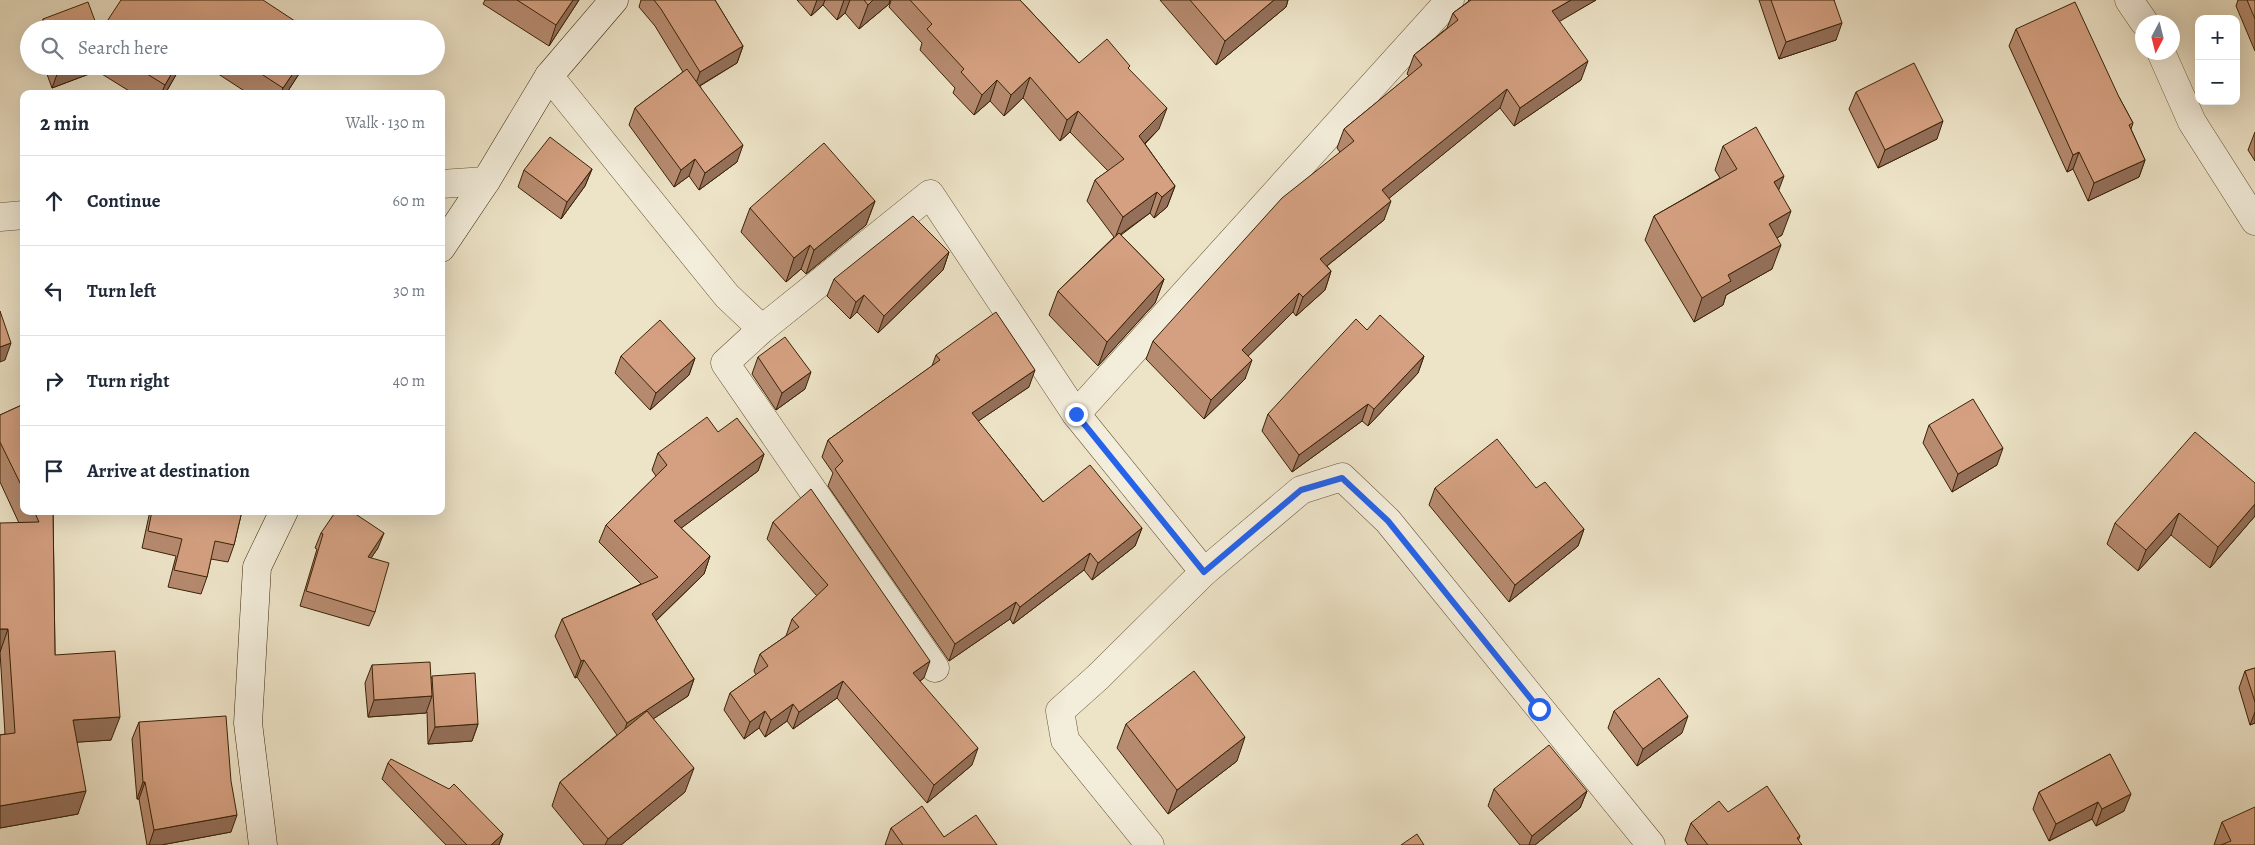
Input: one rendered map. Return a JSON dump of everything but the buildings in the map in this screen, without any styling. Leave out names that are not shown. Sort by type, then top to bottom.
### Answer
[{"type":"street","points":[[445,242],[486,181],[549,76],[614,0]]},
{"type":"street","points":[[1076,414],[1450,0]]},
{"type":"street","points":[[2129,0],[2139,15]]},
{"type":"street","points":[[2165,60],[2192,122],[2255,222]]},
{"type":"street","points":[[549,76],[727,296],[762,329]]},
{"type":"street","points":[[445,184],[486,181]]},
{"type":"street","points":[[935,668],[725,363],[762,329],[930,194],[1076,414],[1204,572]]},
{"type":"street","points":[[0,217],[20,215]]},
{"type":"street","points":[[1150,845],[1065,740],[1060,711],[1098,677],[1204,572],[1301,490],[1342,478],[1388,521],[1651,845]]},
{"type":"street","points":[[263,845],[248,724],[257,567],[282,515]]},
{"type":"route","points":[[1076,414],[1204,572],[1301,490],[1342,478],[1388,521],[1539,709]]}]
